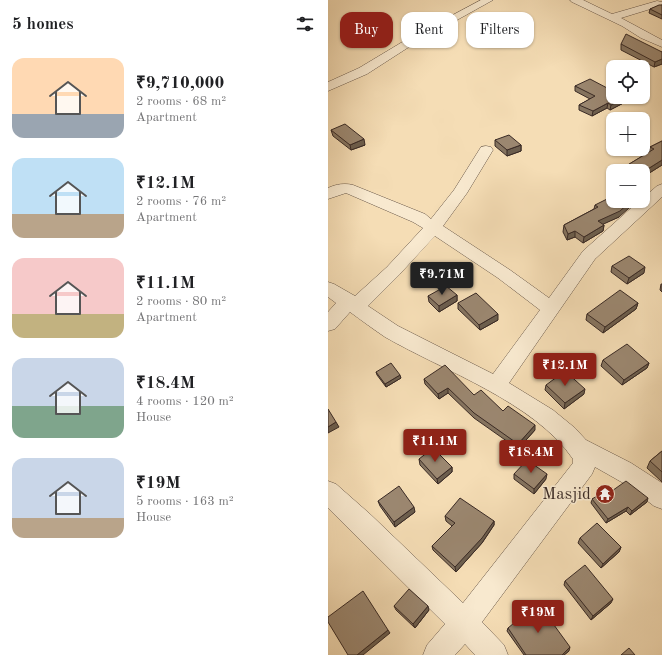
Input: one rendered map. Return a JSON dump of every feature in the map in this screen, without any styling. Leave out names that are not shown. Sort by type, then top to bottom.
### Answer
[{"type":"street","points":[[328,87],[363,71],[408,43],[488,0]]},
{"type":"street","points":[[575,0],[612,17],[662,44]]},
{"type":"street","points":[[612,17],[657,4],[662,5]]},
{"type":"street","points":[[328,324],[352,304],[377,287],[433,228],[471,177],[486,150]]},
{"type":"street","points":[[328,194],[338,188],[348,188],[419,218],[504,274],[551,309]]},
{"type":"street","points":[[496,385],[589,255],[662,189]]},
{"type":"street","points":[[328,288],[391,331],[496,385],[525,403],[568,435],[580,448],[585,457],[584,467],[464,623],[437,655]]},
{"type":"street","points":[[580,448],[623,468],[646,484],[662,498]]},
{"type":"street","points":[[328,492],[361,522],[464,623],[494,655]]},
{"type":"building","points":[[662,5],[662,15],[650,9]]},
{"type":"building","points":[[626,34],[662,52],[662,59],[655,62],[621,44]]},
{"type":"building","points":[[590,79],[606,87],[606,104],[593,111],[579,105],[595,96],[575,86]]},
{"type":"building","points":[[345,124],[364,139],[350,145],[331,130]]},
{"type":"building","points":[[509,135],[521,145],[507,150],[495,140]]},
{"type":"building","points":[[662,141],[662,160],[650,168],[650,164],[629,164],[642,156],[650,156],[650,151],[654,149],[650,147]]},
{"type":"building","points":[[606,200],[606,208],[623,208],[598,221],[604,225],[584,237],[575,231],[568,234],[564,225],[598,207],[595,205]]},
{"type":"building","points":[[629,256],[645,267],[629,278],[612,266]]},
{"type":"building","points":[[446,286],[457,295],[439,306],[428,296]]},
{"type":"building","points":[[620,290],[638,303],[605,327],[587,314]]},
{"type":"building","points":[[476,293],[498,314],[479,325],[458,303]]},
{"type":"building","points":[[627,344],[649,363],[624,380],[603,360]]},
{"type":"building","points":[[391,363],[400,375],[385,384],[376,372]]},
{"type":"building","points":[[445,365],[474,395],[481,390],[503,411],[508,406],[535,425],[518,444],[474,413],[448,388],[438,394],[424,379]]},
{"type":"building","points":[[565,371],[585,389],[565,403],[546,385]]},
{"type":"building","points":[[328,409],[336,422],[328,427]]},
{"type":"building","points":[[433,448],[452,467],[437,479],[419,459]]},
{"type":"building","points":[[662,451],[662,472],[650,461]]},
{"type":"building","points":[[527,460],[547,474],[534,489],[514,474]]},
{"type":"building","points":[[626,481],[648,498],[632,511],[628,507],[608,519],[592,499],[607,490],[609,493]]},
{"type":"building","points":[[399,486],[414,507],[394,522],[378,501]]},
{"type":"building","points":[[460,498],[494,521],[482,538],[455,567],[432,546],[455,523],[445,516]]},
{"type":"building","points":[[597,523],[621,547],[603,564],[580,538]]},
{"type":"building","points":[[585,565],[613,599],[593,616],[565,581]]},
{"type":"building","points":[[409,589],[428,606],[413,624],[394,606]]},
{"type":"building","points":[[363,591],[388,630],[357,655],[348,655],[328,622],[328,617]]},
{"type":"building","points":[[538,603],[570,647],[562,655],[526,655],[508,628]]},
{"type":"building","points":[[629,648],[635,655],[621,655]]},
{"type":"place","name":"Masjid","points":[[605,494]]}]
